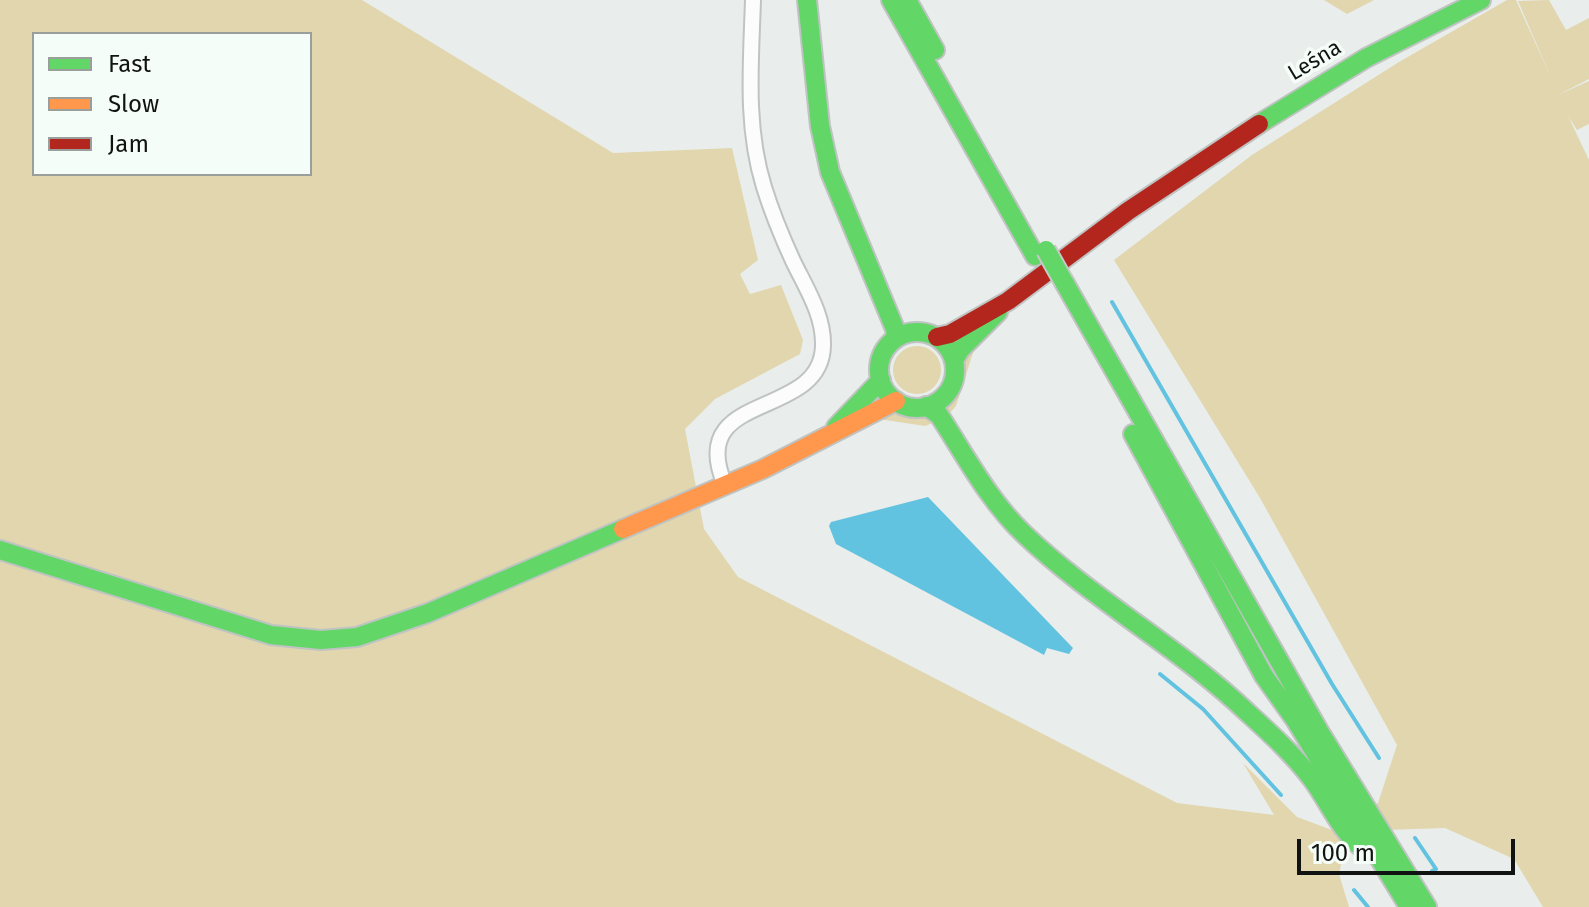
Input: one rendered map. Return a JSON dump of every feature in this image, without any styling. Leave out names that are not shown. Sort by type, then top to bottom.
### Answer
[{"type":"main road","points":[[807,0],[820,126],[830,172],[896,338]]},
{"type":"main road","points":[[891,0],[1041,253]]},
{"type":"main road","points":[[907,0],[1264,676],[1296,721],[1409,907]]},
{"type":"main road","name":"Leśna","points":[[1008,301],[1181,173],[1366,58],[1481,0]]},
{"type":"main road","points":[[1058,286],[1217,551],[1279,663],[1427,907]]},
{"type":"main road","points":[[937,337],[954,360],[955,371],[949,390],[926,406],[908,406],[896,401],[885,389],[879,367],[882,355],[896,338],[919,332],[937,337],[950,334],[1008,301]]},
{"type":"main road","points":[[954,360],[1008,301]]},
{"type":"main road","points":[[828,435],[881,380]]},
{"type":"main road","points":[[0,550],[271,635],[321,640],[357,637],[428,613],[785,459],[896,401]]},
{"type":"main road","points":[[926,406],[939,415],[996,502],[1023,533],[1059,564],[1185,658],[1245,710],[1312,779],[1351,839],[1383,866]]},
{"type":"street","points":[[725,485],[716,454],[724,432],[742,415],[803,386],[822,357],[822,328],[774,218],[757,159],[750,103],[753,0]]},
{"type":"shaded area","points":[[0,0],[362,0],[613,153],[732,148],[758,260],[740,274],[750,294],[781,285],[803,340],[800,354],[715,399],[685,429],[704,529],[738,577],[1177,803],[1274,815],[1243,763],[1297,817],[1332,830],[1378,803],[1397,745],[1260,498],[1114,260],[1252,155],[1399,62],[1507,0],[1516,0],[1552,80],[1518,1],[1549,0],[1566,30],[1589,18],[1589,79],[1558,95],[1589,81],[1589,124],[1577,130],[1568,116],[1589,160],[1589,907],[1543,907],[1514,859],[1445,828],[1386,830],[1344,851],[1339,874],[1349,907],[0,907]]},
{"type":"shaded area","points":[[1324,0],[1374,0],[1347,14]]},
{"type":"shaded area","points":[[977,340],[956,406],[948,415],[943,405],[955,390],[964,356]]},
{"type":"shaded area","points":[[917,346],[934,353],[941,370],[934,387],[917,394],[900,387],[893,370],[900,353]]},
{"type":"shaded area","points":[[896,408],[924,415],[935,422],[925,426],[872,418]]},
{"type":"water","points":[[928,497],[1073,648],[1069,654],[1047,648],[1044,655],[836,544],[829,526],[831,522]]},
{"type":"waterway","points":[[1112,302],[1332,684],[1379,758]]},
{"type":"waterway","points":[[1160,674],[1203,709],[1281,795]]},
{"type":"waterway","points":[[1415,838],[1436,869],[1432,871]]},
{"type":"waterway","points":[[1354,890],[1368,907]]},
{"type":"traffic: fast","points":[[807,0],[820,126],[830,172],[896,338]]},
{"type":"traffic: fast","points":[[891,0],[1035,256]]},
{"type":"traffic: fast","points":[[907,0],[935,50]]},
{"type":"traffic: fast","points":[[1259,124],[1366,58],[1481,0]]},
{"type":"traffic: fast","points":[[1046,250],[1064,282]]},
{"type":"traffic: fast","points":[[1064,282],[1319,731],[1427,907]]},
{"type":"traffic: fast","points":[[954,360],[998,312]]},
{"type":"traffic: fast","points":[[917,332],[931,335],[944,343],[952,356],[955,370],[952,384],[944,397],[931,405],[917,408],[903,405],[890,397],[882,384],[879,370],[882,356],[890,343],[903,335],[917,332]]},
{"type":"traffic: fast","points":[[836,427],[881,380]]},
{"type":"traffic: fast","points":[[926,406],[939,415],[968,462],[1011,521],[1078,581],[1194,666],[1265,729],[1305,770],[1341,824],[1362,848]]},
{"type":"traffic: fast","points":[[1133,434],[1264,676],[1296,721],[1409,907]]},
{"type":"traffic: fast","points":[[0,550],[271,635],[321,640],[357,637],[428,613],[623,529]]},
{"type":"traffic: slow","points":[[623,529],[763,469],[896,401]]},
{"type":"traffic: jam","points":[[937,337],[950,334],[1008,301],[1128,211],[1259,124]]}]
